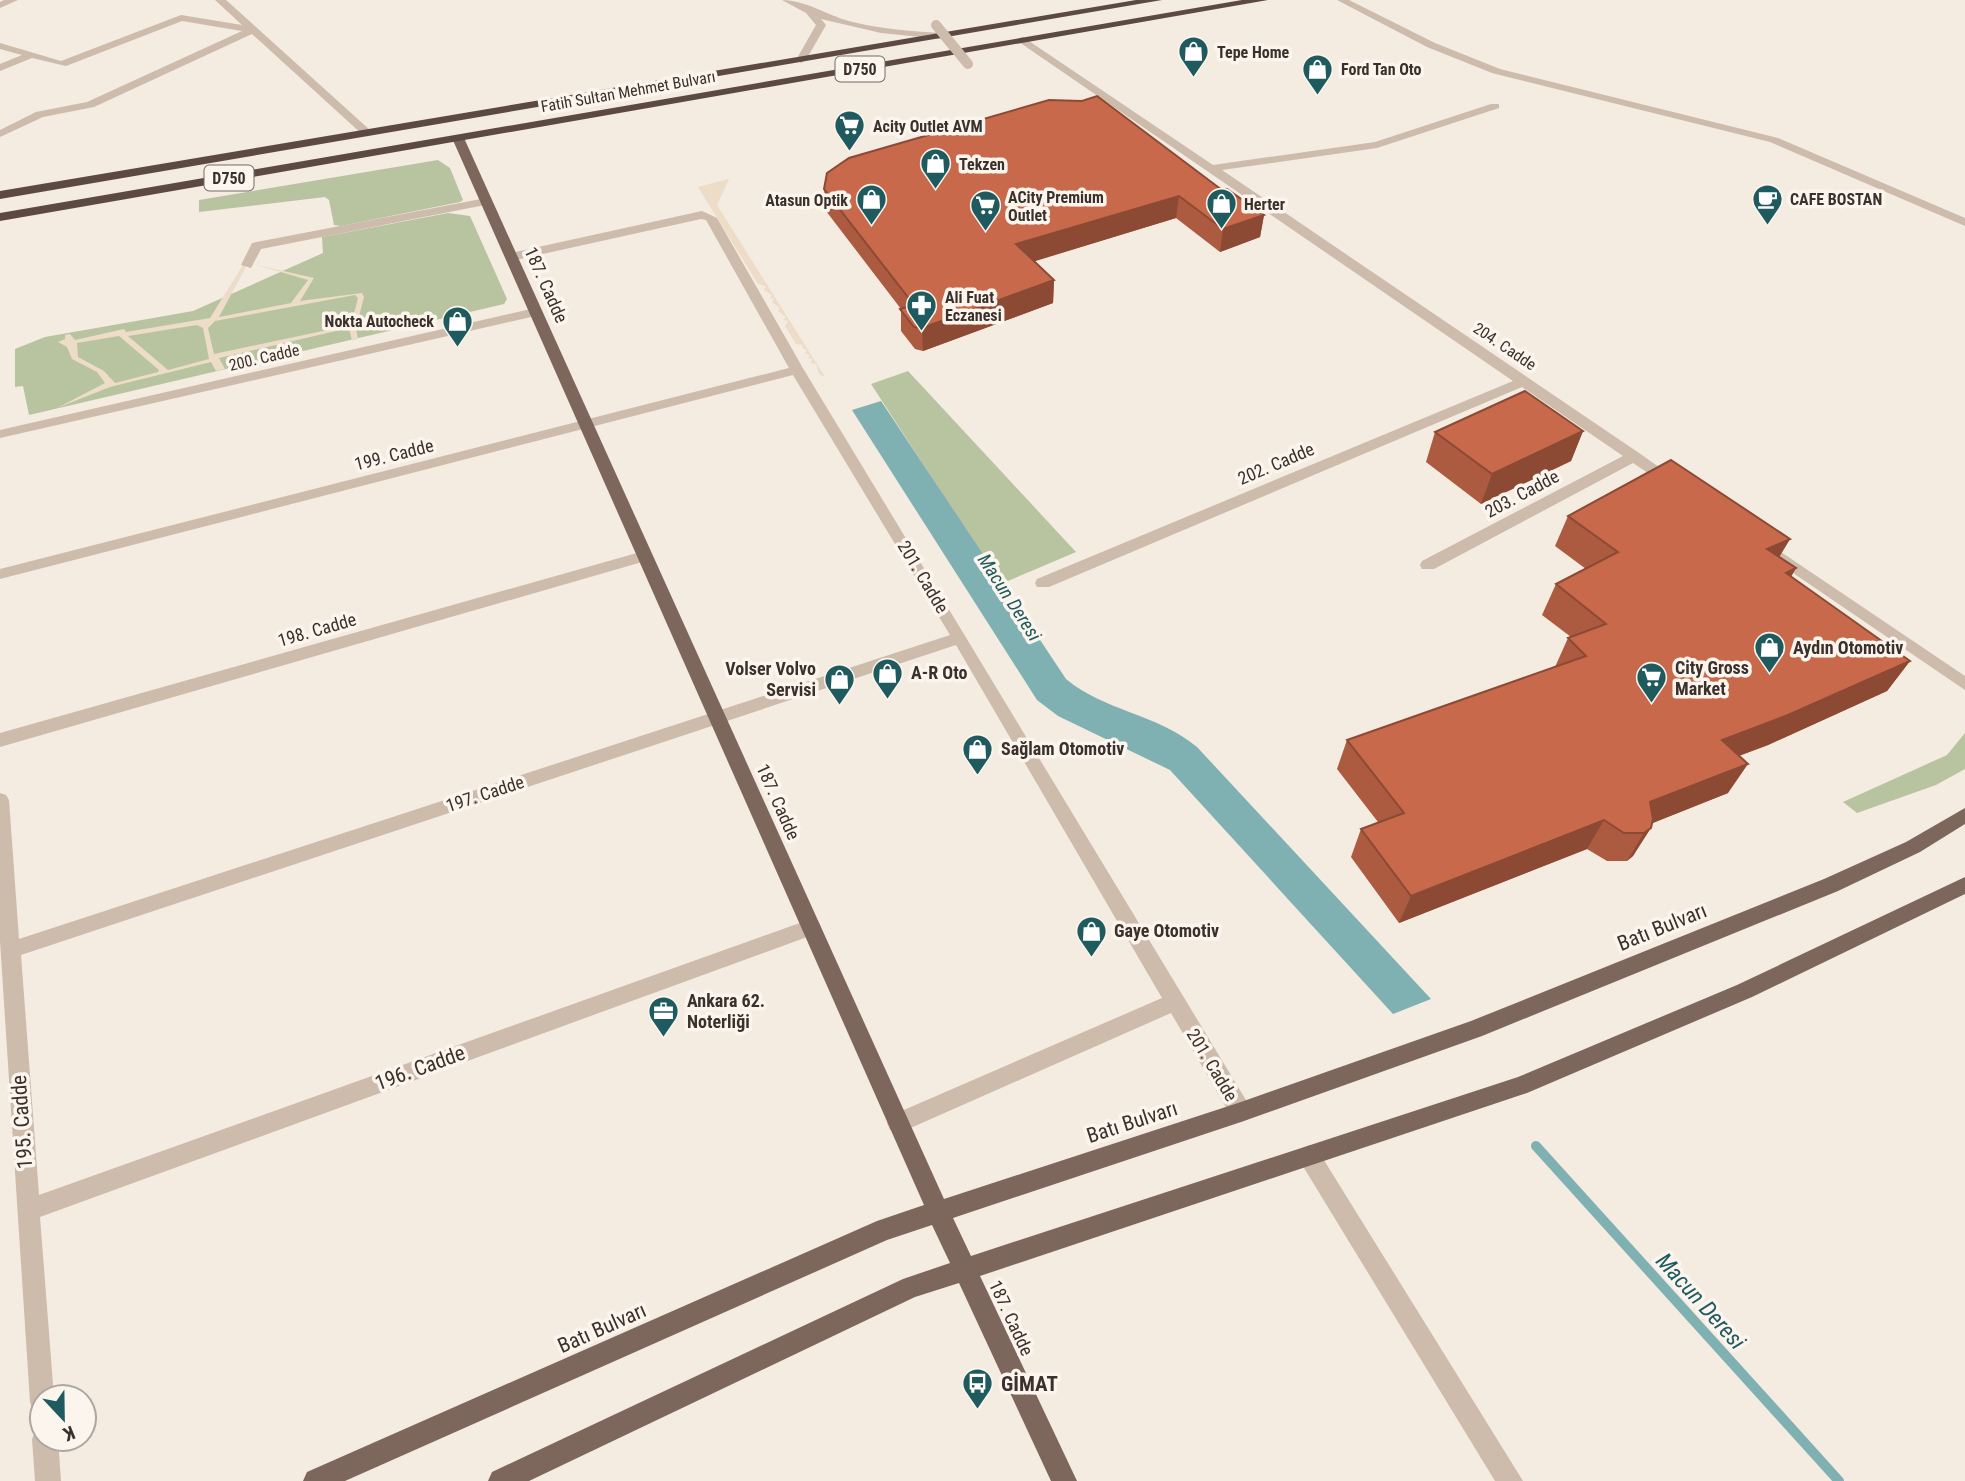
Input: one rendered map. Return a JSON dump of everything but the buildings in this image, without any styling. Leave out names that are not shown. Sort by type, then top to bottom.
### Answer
[{"type":"highway","name":"Fatih Sultan Mehmet Bulvarı","points":[[0,195],[801,60],[939,30],[1156,0]]},
{"type":"highway","name":"Fatih Sultan Mehmet Bulvarı","points":[[0,217],[1262,0]]},
{"type":"main road","name":"187. Cadde","points":[[458,138],[938,1212],[1064,1481]]},
{"type":"main road","name":"Batı Bulvarı","points":[[316,1481],[885,1229],[1241,1112],[1475,1029],[1818,891],[1913,847],[1965,815]]},
{"type":"main road","points":[[501,1481],[911,1287],[1519,1086],[1614,1048],[1916,911],[1965,885]]},
{"type":"street","points":[[0,5],[13,0]]},
{"type":"street","points":[[220,0],[367,133]]},
{"type":"street","points":[[787,0],[811,13],[869,31],[939,30],[968,64]]},
{"type":"street","points":[[1342,0],[1431,45],[1496,71],[1774,140],[1965,222]]},
{"type":"street","points":[[801,60],[821,25],[811,13]]},
{"type":"street","points":[[0,46],[51,63],[75,61],[181,18],[253,30]]},
{"type":"street","points":[[0,134],[40,114],[90,105],[253,30]]},
{"type":"street","name":"204. Cadde","points":[[1023,40],[1681,489]]},
{"type":"street","points":[[0,68],[29,55]]},
{"type":"street","points":[[1214,168],[1377,145],[1495,106]]},
{"type":"street","points":[[247,265],[256,246],[486,202]]},
{"type":"street","name":"201. Cadde","points":[[511,257],[707,215],[1241,1112]]},
{"type":"street","name":"200. Cadde","points":[[0,434],[535,312]]},
{"type":"street","name":"199. Cadde","points":[[0,574],[797,370]]},
{"type":"street","name":"202. Cadde","points":[[1043,583],[1525,381]]},
{"type":"street","name":"203. Cadde","points":[[1428,565],[1634,456]]},
{"type":"street","points":[[1749,535],[1964,685]]},
{"type":"street","name":"198. Cadde","points":[[0,740],[644,556]]},
{"type":"street","name":"197. Cadde","points":[[11,950],[960,638]]},
{"type":"street","name":"195. Cadde","points":[[0,800],[41,1383]]},
{"type":"street","name":"196. Cadde","points":[[29,1210],[811,927]]},
{"type":"street","points":[[898,1123],[1175,1002]]},
{"type":"street","points":[[1309,1156],[1510,1481]]},
{"type":"street","points":[[46,1453],[47,1481]]},
{"type":"green space","points":[[438,160],[450,168],[463,200],[460,202],[341,226],[334,225],[329,200],[325,197],[199,212],[199,200]]},
{"type":"green space","points":[[448,213],[470,216],[507,299],[504,304],[29,415],[23,386],[15,387],[15,349],[45,337],[193,311],[323,253],[322,237]]},
{"type":"green space","points":[[908,371],[1076,552],[1001,584],[871,384]]},
{"type":"green space","points":[[1965,733],[1965,769],[1936,785],[1857,813],[1843,802],[1947,755]]},
{"type":"shaded area","points":[[729,179],[717,205],[825,377],[819,374],[816,364],[810,363],[813,359],[808,358],[810,355],[805,353],[807,350],[802,348],[803,345],[796,344],[785,326],[788,321],[783,320],[786,317],[772,302],[772,295],[764,290],[766,286],[758,284],[698,187]]},
{"type":"shaded area","points":[[253,264],[314,278],[300,301],[362,293],[364,297],[356,328],[358,339],[352,341],[349,328],[219,358],[225,369],[216,371],[211,362],[110,387],[57,408],[105,383],[97,372],[72,359],[67,347],[58,342],[65,339],[65,335],[70,334],[75,340],[124,329],[126,332],[210,318],[243,265],[247,265],[219,317],[291,303],[308,280]],"holes":[[[355,295],[358,298],[351,325],[214,354],[208,328],[215,321]],[[197,325],[203,328],[209,359],[168,370],[128,336]],[[119,336],[159,370],[115,383],[104,371],[78,357],[77,343]]]},
{"type":"water","points":[[881,401],[1066,679],[1097,698],[1165,727],[1197,747],[1431,999],[1393,1014],[1170,770],[1058,716],[1037,700],[852,410]]},
{"type":"waterway","name":"Macun Deresi","points":[[1536,1146],[1839,1481]]},
{"type":"place","name":"Tepe Home","points":[[1194,79]]},
{"type":"place","name":"Ford Tan Oto","points":[[1318,96]]},
{"type":"place","name":"Acity Outlet AVM","points":[[850,153]]},
{"type":"place","name":"Tekzen","points":[[936,191]]},
{"type":"place","name":"CAFE BOSTAN","points":[[1767,226]]},
{"type":"place","name":"Atasun Optik","points":[[871,227]]},
{"type":"place","name":"Herter","points":[[1221,231]]},
{"type":"place","name":"ACity Premium Outlet","points":[[985,233]]},
{"type":"place","name":"Ali Fuat Eczanesi","points":[[922,333]]},
{"type":"place","name":"Nokta Autocheck","points":[[457,348]]},
{"type":"place","name":"Aydın Otomotiv","points":[[1770,675]]},
{"type":"place","name":"A-R Oto","points":[[888,700]]},
{"type":"place","name":"City Gross Market","points":[[1652,705]]},
{"type":"place","name":"Volser Volvo Servisi","points":[[839,706]]},
{"type":"place","name":"Sağlam Otomotiv","points":[[978,776]]},
{"type":"place","name":"Gaye Otomotiv","points":[[1091,958]]},
{"type":"place","name":"Ankara 62. Noterliği","points":[[664,1038]]},
{"type":"place","name":"GİMAT","points":[[978,1411]]}]
